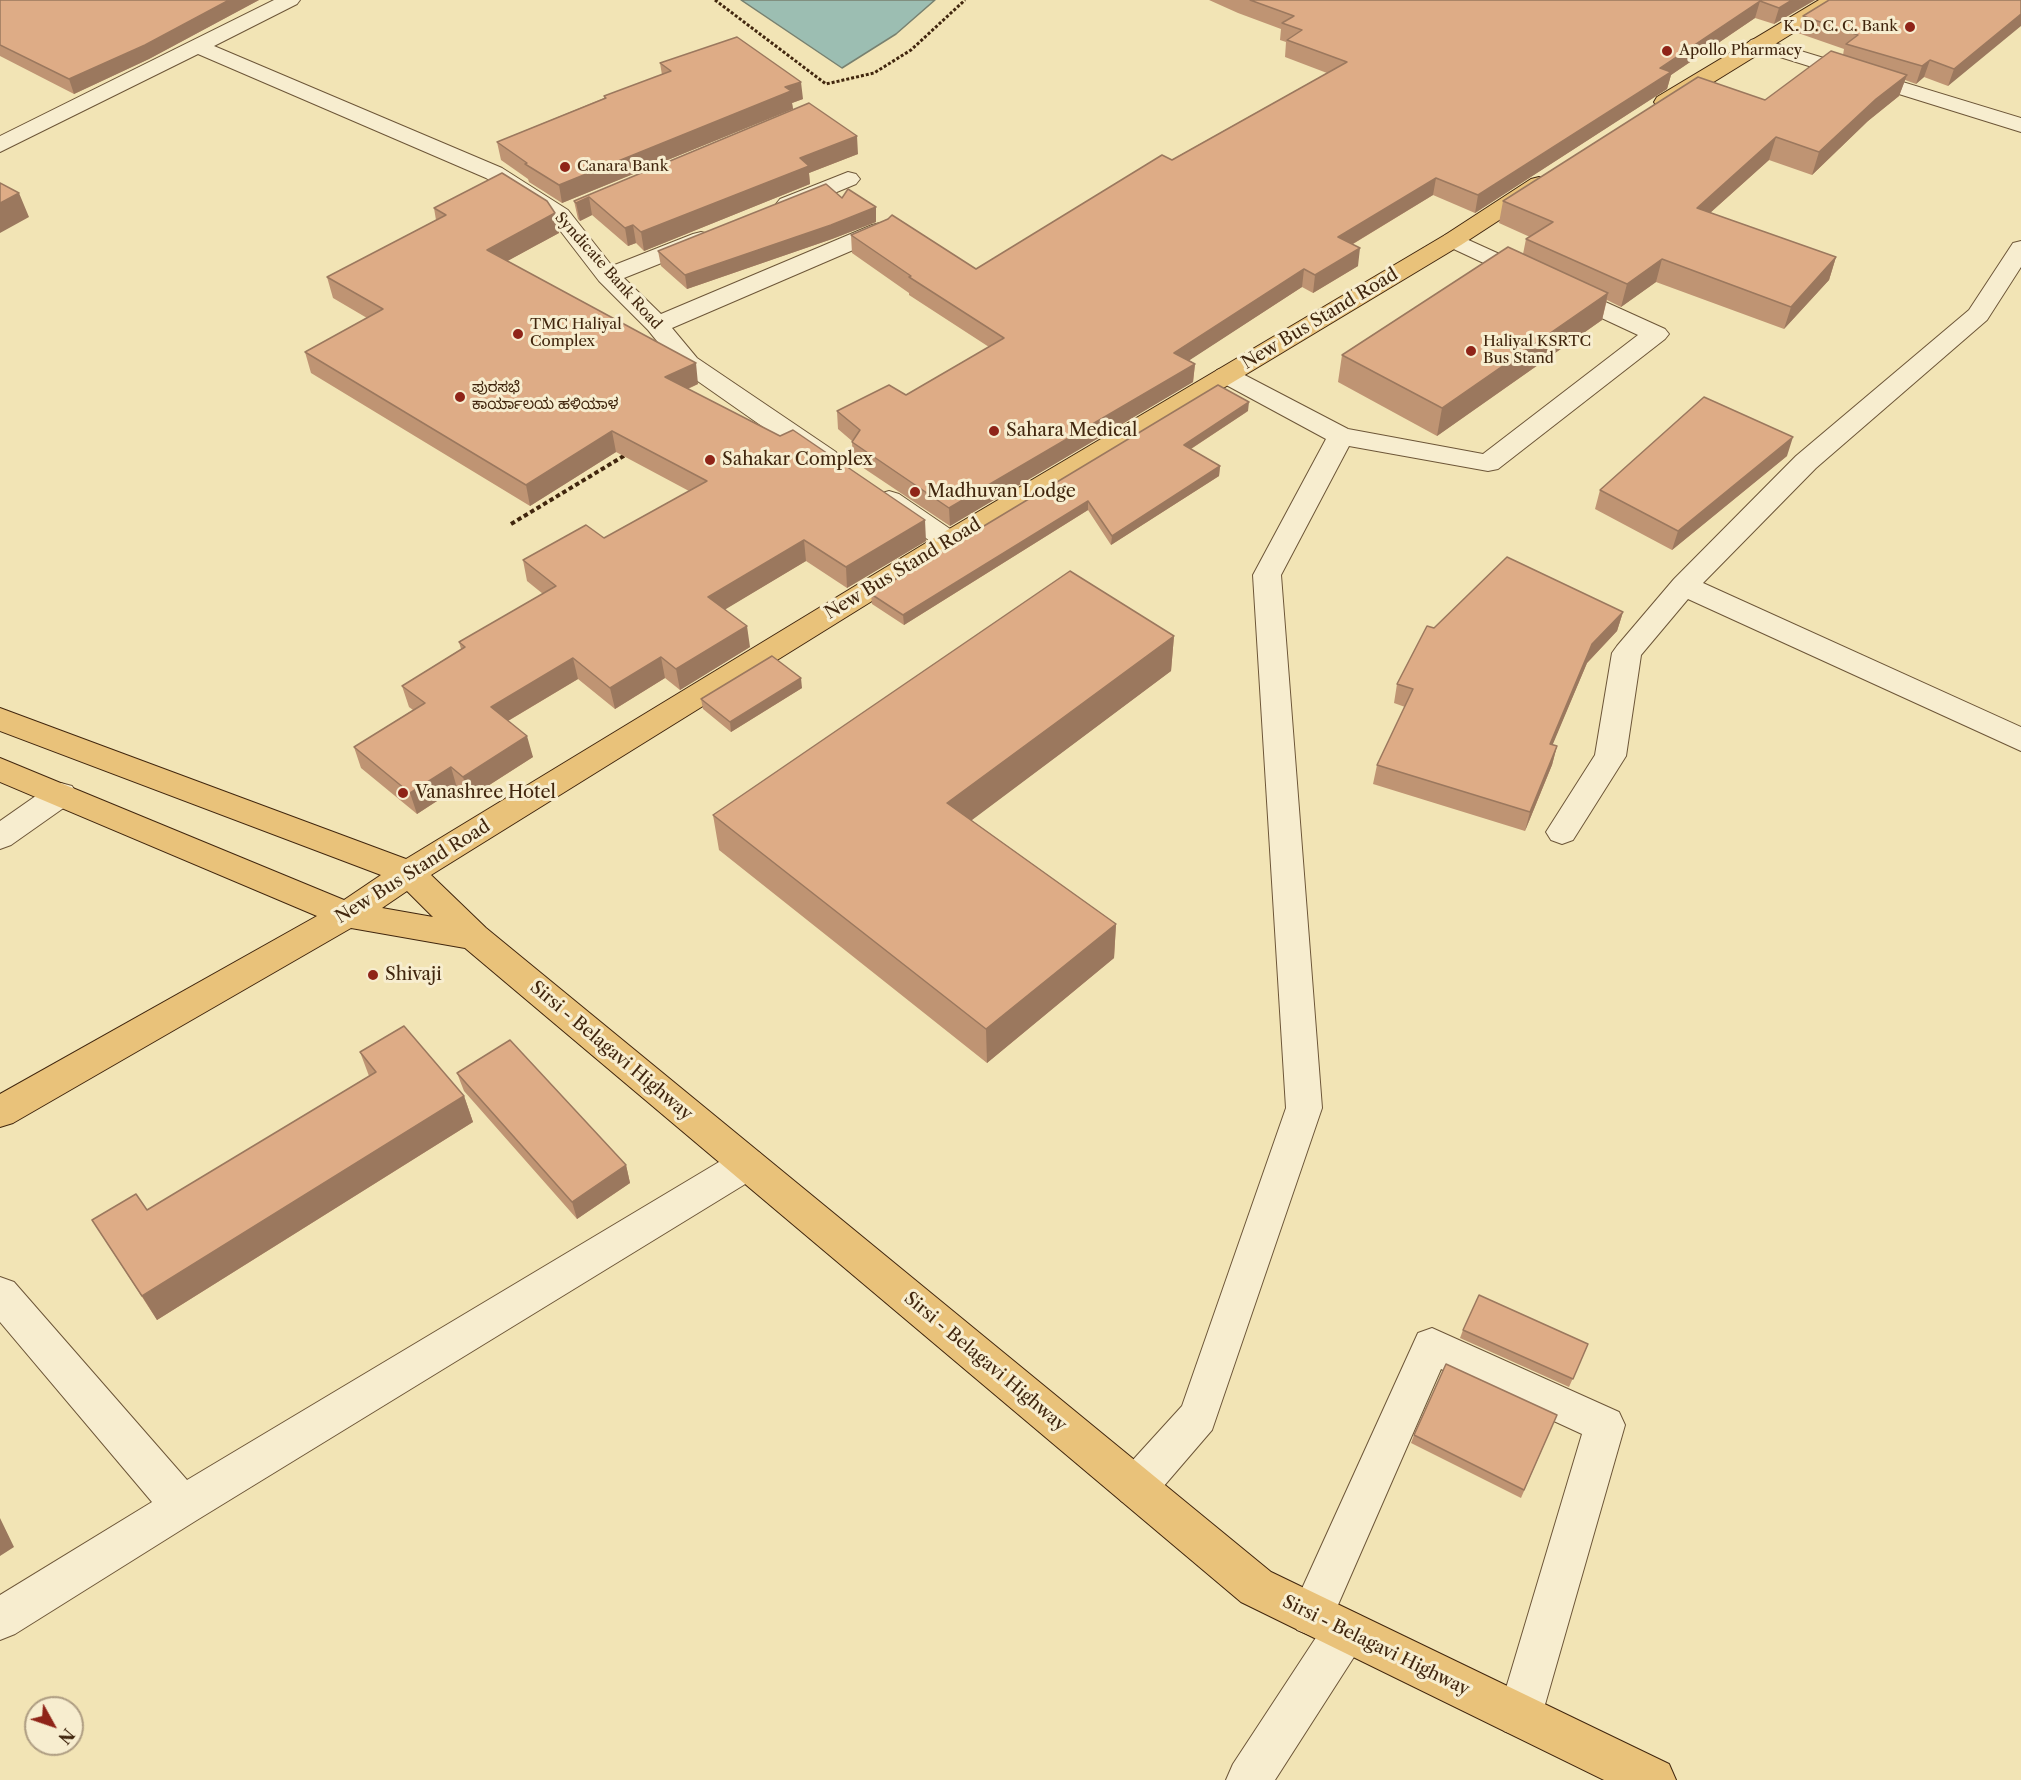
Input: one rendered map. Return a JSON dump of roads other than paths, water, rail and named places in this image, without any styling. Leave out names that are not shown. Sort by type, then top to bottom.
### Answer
[{"type":"main road","points":[[1642,117],[1833,0]]},
{"type":"main road","name":"New Bus Stand Road","points":[[0,1112],[347,915],[409,873],[949,541],[1453,240],[1562,169]]},
{"type":"main road","points":[[0,719],[409,873],[474,937]]},
{"type":"main road","name":"Sirsi - Belagavi Highway","points":[[0,770],[347,915],[474,937],[1256,1587],[1653,1780]]},
{"type":"street","points":[[0,145],[290,0]]},
{"type":"street","points":[[1758,44],[2021,125]]},
{"type":"street","name":"Syndicate Bank Road","points":[[198,47],[494,173],[570,210],[608,276],[657,325],[688,363],[844,470]]},
{"type":"street","points":[[772,210],[848,179]]},
{"type":"street","points":[[657,325],[880,230]]},
{"type":"street","points":[[608,276],[717,232]]},
{"type":"street","points":[[1226,375],[1341,436],[1488,463],[1656,334],[1453,240]]},
{"type":"street","points":[[1562,832],[1610,756],[1627,653],[1684,586],[1806,462],[1978,315],[2021,248]]},
{"type":"street","points":[[1136,1487],[1198,1417],[1305,1108],[1267,575],[1341,436]]},
{"type":"street","points":[[873,489],[949,541]]},
{"type":"street","points":[[1684,586],[2021,740]]},
{"type":"street","points":[[0,837],[61,794]]},
{"type":"street","points":[[0,1619],[182,1506],[747,1164]]},
{"type":"street","points":[[0,1294],[182,1506]]},
{"type":"street","points":[[1249,1780],[1329,1623],[1432,1346],[1605,1425],[1520,1715]]},
{"type":"water","points":[[741,0],[935,0],[896,34],[842,68]]},
{"type":"place","name":"K. D. C. C. Bank","points":[[1910,27]]},
{"type":"place","name":"Apollo Pharmacy","points":[[1667,51]]},
{"type":"place","name":"Canara Bank","points":[[565,167]]},
{"type":"place","name":"TMC Haliyal Complex","points":[[518,334]]},
{"type":"place","name":"Haliyal KSRTC Bus Stand","points":[[1471,351]]},
{"type":"place","name":"ಪುರಸಭೆ ಕಾರ್ಯಾಲಯ ಹಳಿಯಾಳ","points":[[460,397]]},
{"type":"place","name":"Sahara Medical","points":[[994,431]]},
{"type":"place","name":"Sahakar Complex","points":[[710,460]]},
{"type":"place","name":"Madhuvan Lodge","points":[[915,492]]},
{"type":"place","name":"Vanashree Hotel","points":[[403,793]]},
{"type":"place","name":"Shivaji","points":[[373,975]]}]
